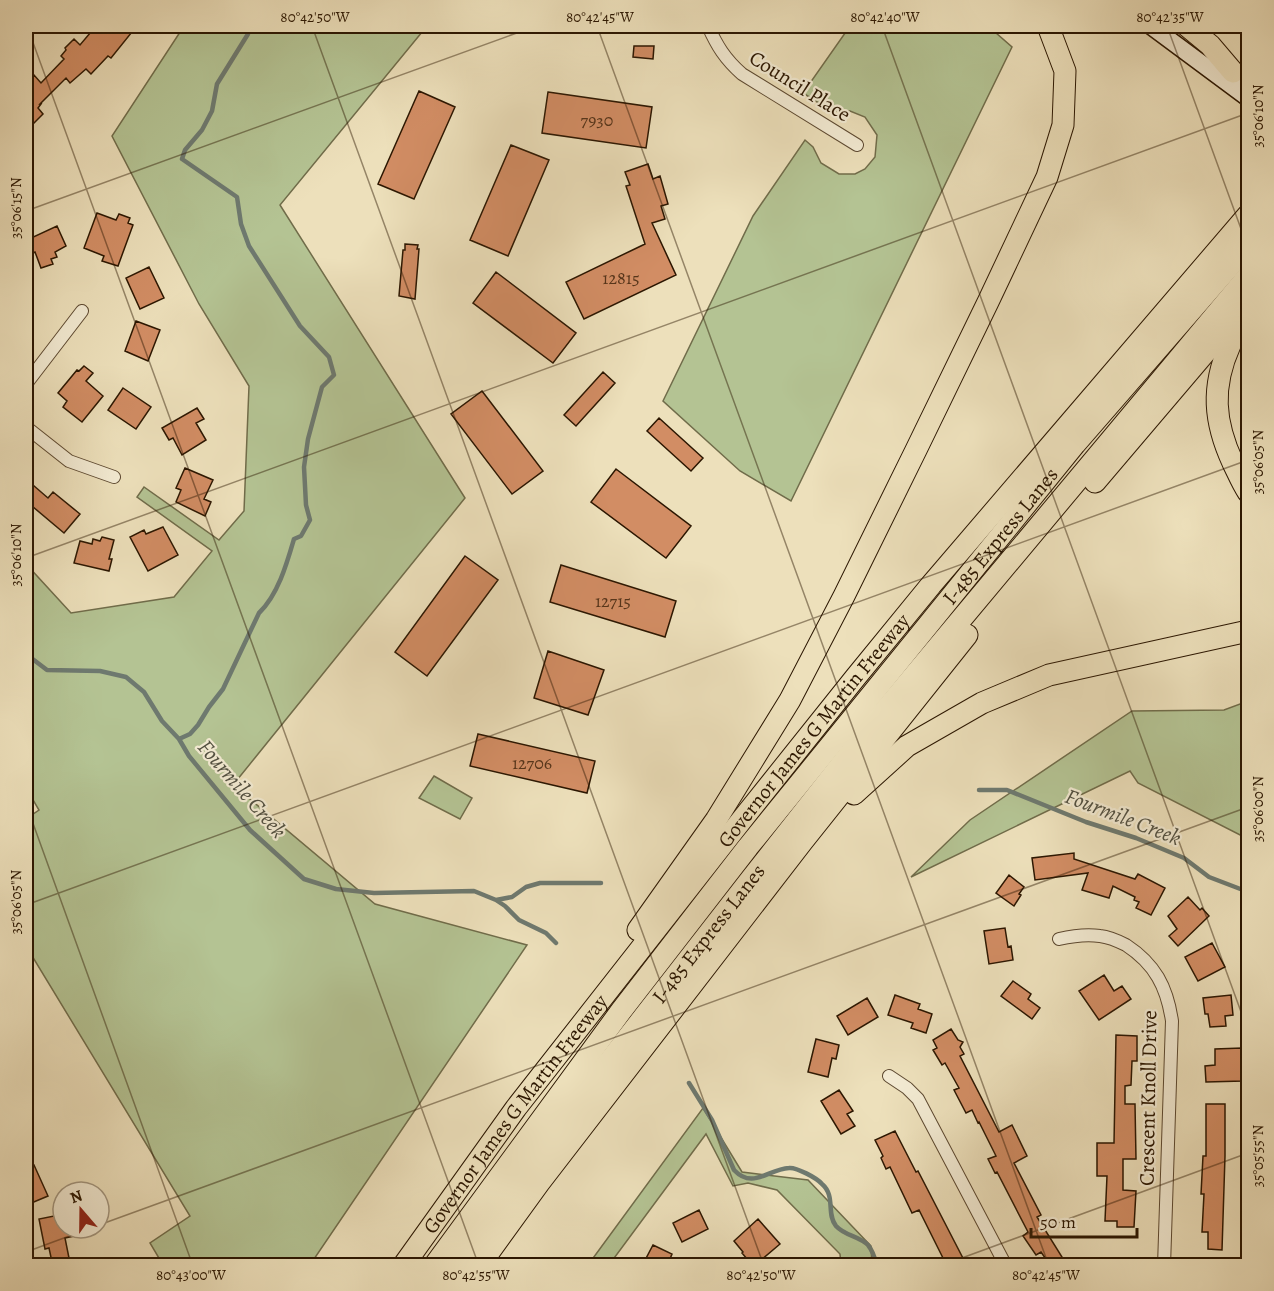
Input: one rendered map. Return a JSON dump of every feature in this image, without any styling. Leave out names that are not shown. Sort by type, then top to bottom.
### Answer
[{"type":"highway","points":[[603,996],[619,957],[716,820],[790,700],[916,450],[1047,177],[1063,125],[1065,71],[1048,26]]},
{"type":"highway","points":[[1187,26],[1210,45],[1241,78]]},
{"type":"highway","name":"Governor James G Martin Freeway","points":[[403,1266],[516,1108],[766,789],[931,585],[1248,215]]},
{"type":"highway","name":"I-485 Express Lanes","points":[[434,1266],[621,1011],[748,847],[1075,444],[1248,245]]},
{"type":"highway","name":"I-485 Express Lanes","points":[[455,1266],[510,1189],[866,733],[1248,276]]},
{"type":"highway","points":[[479,1266],[539,1184],[786,863],[988,608],[1248,302]]},
{"type":"highway","points":[[1248,311],[1238,326],[1225,356],[1218,381],[1217,411],[1222,436],[1248,492]]},
{"type":"highway","points":[[786,863],[863,785],[907,746],[982,703],[1049,675],[1248,631]]},
{"type":"main road","points":[[1151,26],[1248,98]]},
{"type":"main road","points":[[1175,26],[1241,78]]},
{"type":"street","points":[[26,30],[31,26]]},
{"type":"street","name":"Council Place","points":[[708,26],[728,62],[742,74],[857,145]]},
{"type":"street","points":[[26,384],[81,311]]},
{"type":"street","points":[[26,427],[69,461],[114,477]]},
{"type":"street","name":"Crescent Knoll Drive","points":[[1059,939],[1077,935],[1100,936],[1118,941],[1146,961],[1153,969],[1168,998],[1172,1021],[1164,1266]]},
{"type":"street","points":[[889,1076],[918,1099],[1006,1266]]},
{"type":"green space","points":[[184,26],[427,26],[280,205],[465,498],[233,785],[375,904],[527,945],[310,1265],[163,1265],[150,1243],[190,1216],[26,946],[26,819],[39,810],[26,788],[26,564],[71,613],[174,597],[212,551],[137,497],[144,487],[219,540],[244,511],[249,386],[199,304],[112,136]]},
{"type":"green space","points":[[850,26],[988,26],[1012,47],[791,501],[740,471],[663,401],[753,216],[805,140],[813,147],[821,163],[839,174],[855,174],[865,169],[875,157],[877,135],[865,117],[850,111],[831,111],[803,93]]},
{"type":"green space","points":[[1248,701],[1248,839],[1138,783],[1130,771],[911,877],[970,820],[1132,711],[1224,710]]},
{"type":"green space","points":[[434,776],[472,798],[460,819],[419,798]]},
{"type":"green space","points":[[703,1108],[742,1172],[808,1180],[871,1246],[872,1265],[841,1265],[840,1254],[777,1190],[748,1183],[733,1186],[706,1134],[609,1265],[588,1265]]},
{"type":"building","points":[[96,26],[124,26],[132,32],[111,58],[108,56],[91,74],[86,69],[70,83],[66,78],[40,104],[38,108],[43,114],[33,124],[27,119],[26,121],[26,83],[34,75],[41,83],[64,59],[61,56],[65,48],[74,39],[80,45]]},
{"type":"building","points":[[634,46],[654,46],[653,59],[633,57]]},
{"type":"building","points":[[419,91],[455,107],[414,199],[378,184]]},
{"type":"building","points":[[548,92],[652,107],[646,148],[542,133]]},
{"type":"building","points":[[511,145],[549,160],[508,256],[470,240]]},
{"type":"building","points":[[648,164],[653,179],[660,176],[668,204],[661,206],[665,219],[652,223],[676,275],[584,319],[566,282],[645,244],[626,186],[630,185],[625,172]]},
{"type":"building","points":[[97,213],[116,220],[119,214],[130,218],[128,223],[133,225],[118,266],[102,261],[104,256],[84,248]]},
{"type":"building","points":[[57,226],[66,246],[55,252],[57,257],[51,259],[53,264],[41,268],[35,252],[31,254],[26,242]]},
{"type":"building","points":[[405,244],[418,245],[417,249],[419,249],[415,299],[399,296]]},
{"type":"building","points":[[149,267],[164,298],[140,309],[126,278]]},
{"type":"building","points":[[496,272],[576,333],[553,363],[473,303]]},
{"type":"building","points":[[136,321],[160,330],[148,361],[125,351]]},
{"type":"building","points":[[84,366],[93,373],[86,381],[103,396],[82,422],[63,407],[67,401],[58,393],[77,370],[79,371]]},
{"type":"building","points":[[603,372],[615,383],[576,426],[564,415]]},
{"type":"building","points":[[123,388],[151,407],[136,429],[108,410]]},
{"type":"building","points":[[482,391],[543,471],[512,494],[451,414]]},
{"type":"building","points":[[197,408],[204,419],[196,423],[206,440],[182,455],[173,438],[169,440],[162,428]]},
{"type":"building","points":[[659,418],[703,458],[691,471],[647,431]]},
{"type":"building","points":[[185,468],[213,480],[204,499],[211,502],[205,516],[176,502],[181,490],[176,488]]},
{"type":"building","points":[[616,469],[691,526],[666,558],[591,502]]},
{"type":"building","points":[[26,479],[48,498],[53,492],[80,514],[64,533],[26,501]]},
{"type":"building","points":[[163,527],[178,555],[148,571],[130,537],[144,530],[146,534]]},
{"type":"building","points":[[102,537],[114,540],[109,559],[112,559],[109,571],[74,563],[80,541],[92,544],[93,539],[100,541]]},
{"type":"building","points":[[465,556],[498,580],[427,676],[395,652]]},
{"type":"building","points":[[561,565],[676,601],[665,637],[550,602]]},
{"type":"building","points":[[548,651],[604,670],[588,715],[534,698]]},
{"type":"building","points":[[478,734],[595,761],[587,793],[470,766]]},
{"type":"building","points":[[1074,853],[1074,859],[1135,879],[1138,874],[1165,888],[1151,915],[1136,908],[1139,902],[1134,900],[1135,897],[1113,886],[1109,898],[1082,890],[1088,873],[1035,880],[1032,858]]},
{"type":"building","points":[[1009,875],[1024,887],[1014,906],[996,893]]},
{"type":"building","points":[[1188,897],[1209,916],[1178,946],[1169,936],[1177,929],[1168,916]]},
{"type":"building","points":[[1005,928],[1013,960],[989,964],[984,931]]},
{"type":"building","points":[[1212,943],[1225,967],[1198,981],[1185,957]]},
{"type":"building","points":[[1104,975],[1114,991],[1122,986],[1131,999],[1099,1020],[1079,991]]},
{"type":"building","points":[[1013,981],[1031,994],[1028,999],[1040,1008],[1032,1019],[1001,996]]},
{"type":"building","points":[[895,995],[920,1004],[918,1009],[932,1014],[926,1033],[911,1028],[913,1023],[888,1015]]},
{"type":"building","points":[[1231,995],[1233,1015],[1225,1016],[1226,1026],[1210,1027],[1208,1014],[1205,1014],[1203,998]]},
{"type":"building","points":[[867,998],[878,1017],[848,1035],[837,1016]]},
{"type":"building","points":[[951,1029],[958,1040],[963,1042],[960,1047],[964,1054],[960,1056],[999,1132],[1012,1125],[1027,1156],[1014,1163],[1041,1215],[1037,1217],[1062,1257],[1050,1265],[1041,1252],[1036,1255],[1023,1236],[1028,1232],[988,1159],[996,1156],[972,1110],[966,1113],[954,1090],[959,1088],[945,1063],[942,1065],[933,1050],[937,1048],[933,1040]]},
{"type":"building","points":[[1116,1035],[1137,1036],[1137,1061],[1132,1061],[1131,1085],[1125,1086],[1125,1104],[1135,1104],[1136,1159],[1123,1159],[1123,1190],[1136,1191],[1134,1227],[1117,1227],[1117,1221],[1105,1221],[1107,1176],[1097,1176],[1097,1143],[1114,1143]]},
{"type":"building","points":[[816,1039],[839,1045],[836,1059],[832,1058],[828,1077],[808,1072]]},
{"type":"building","points":[[1242,1048],[1243,1081],[1206,1082],[1205,1066],[1215,1065],[1215,1049]]},
{"type":"building","points":[[839,1090],[853,1111],[847,1114],[855,1126],[841,1134],[821,1101]]},
{"type":"building","points":[[1206,1104],[1225,1104],[1222,1250],[1208,1249],[1208,1232],[1202,1232],[1204,1194],[1201,1194],[1203,1156],[1206,1156]]},
{"type":"building","points":[[895,1131],[967,1266],[947,1266],[919,1210],[912,1213],[890,1167],[886,1169],[881,1158],[883,1156],[875,1140]]},
{"type":"building","points":[[34,1165],[48,1196],[29,1204],[26,1196],[26,1169]]},
{"type":"building","points":[[699,1210],[708,1229],[682,1242],[673,1223]]},
{"type":"building","points":[[51,1217],[51,1240],[65,1240],[69,1258],[52,1262],[49,1248],[45,1249],[39,1219]]},
{"type":"building","points":[[758,1219],[780,1244],[753,1266],[734,1241]]},
{"type":"building","points":[[653,1245],[672,1254],[667,1266],[642,1266]]},
{"type":"waterway","points":[[179,739],[190,734],[198,725],[223,689],[259,613],[277,588],[294,539],[301,536],[310,520],[306,505],[304,467],[308,439],[322,387],[334,375],[329,357],[300,326],[249,246],[241,224],[237,197],[182,159],[185,150],[202,130],[212,111],[217,84],[248,34],[247,26]]},
{"type":"waterway","name":"Fourmile Creek","points":[[26,654],[47,670],[100,671],[126,677],[144,692],[162,721],[179,739],[189,756],[250,830],[304,879],[336,889],[374,893],[474,891],[496,900],[512,897],[526,887],[540,883],[601,883]]},
{"type":"waterway","name":"Fourmile Creek","points":[[979,790],[1007,790],[1086,822],[1136,838],[1184,858],[1209,877],[1248,894]]},
{"type":"waterway","points":[[496,900],[519,920],[546,933],[556,943]]},
{"type":"waterway","points":[[689,1083],[712,1120],[734,1170],[741,1176],[754,1178],[781,1169],[792,1168],[816,1179],[829,1194],[833,1221],[836,1226],[868,1245],[877,1266]]}]
